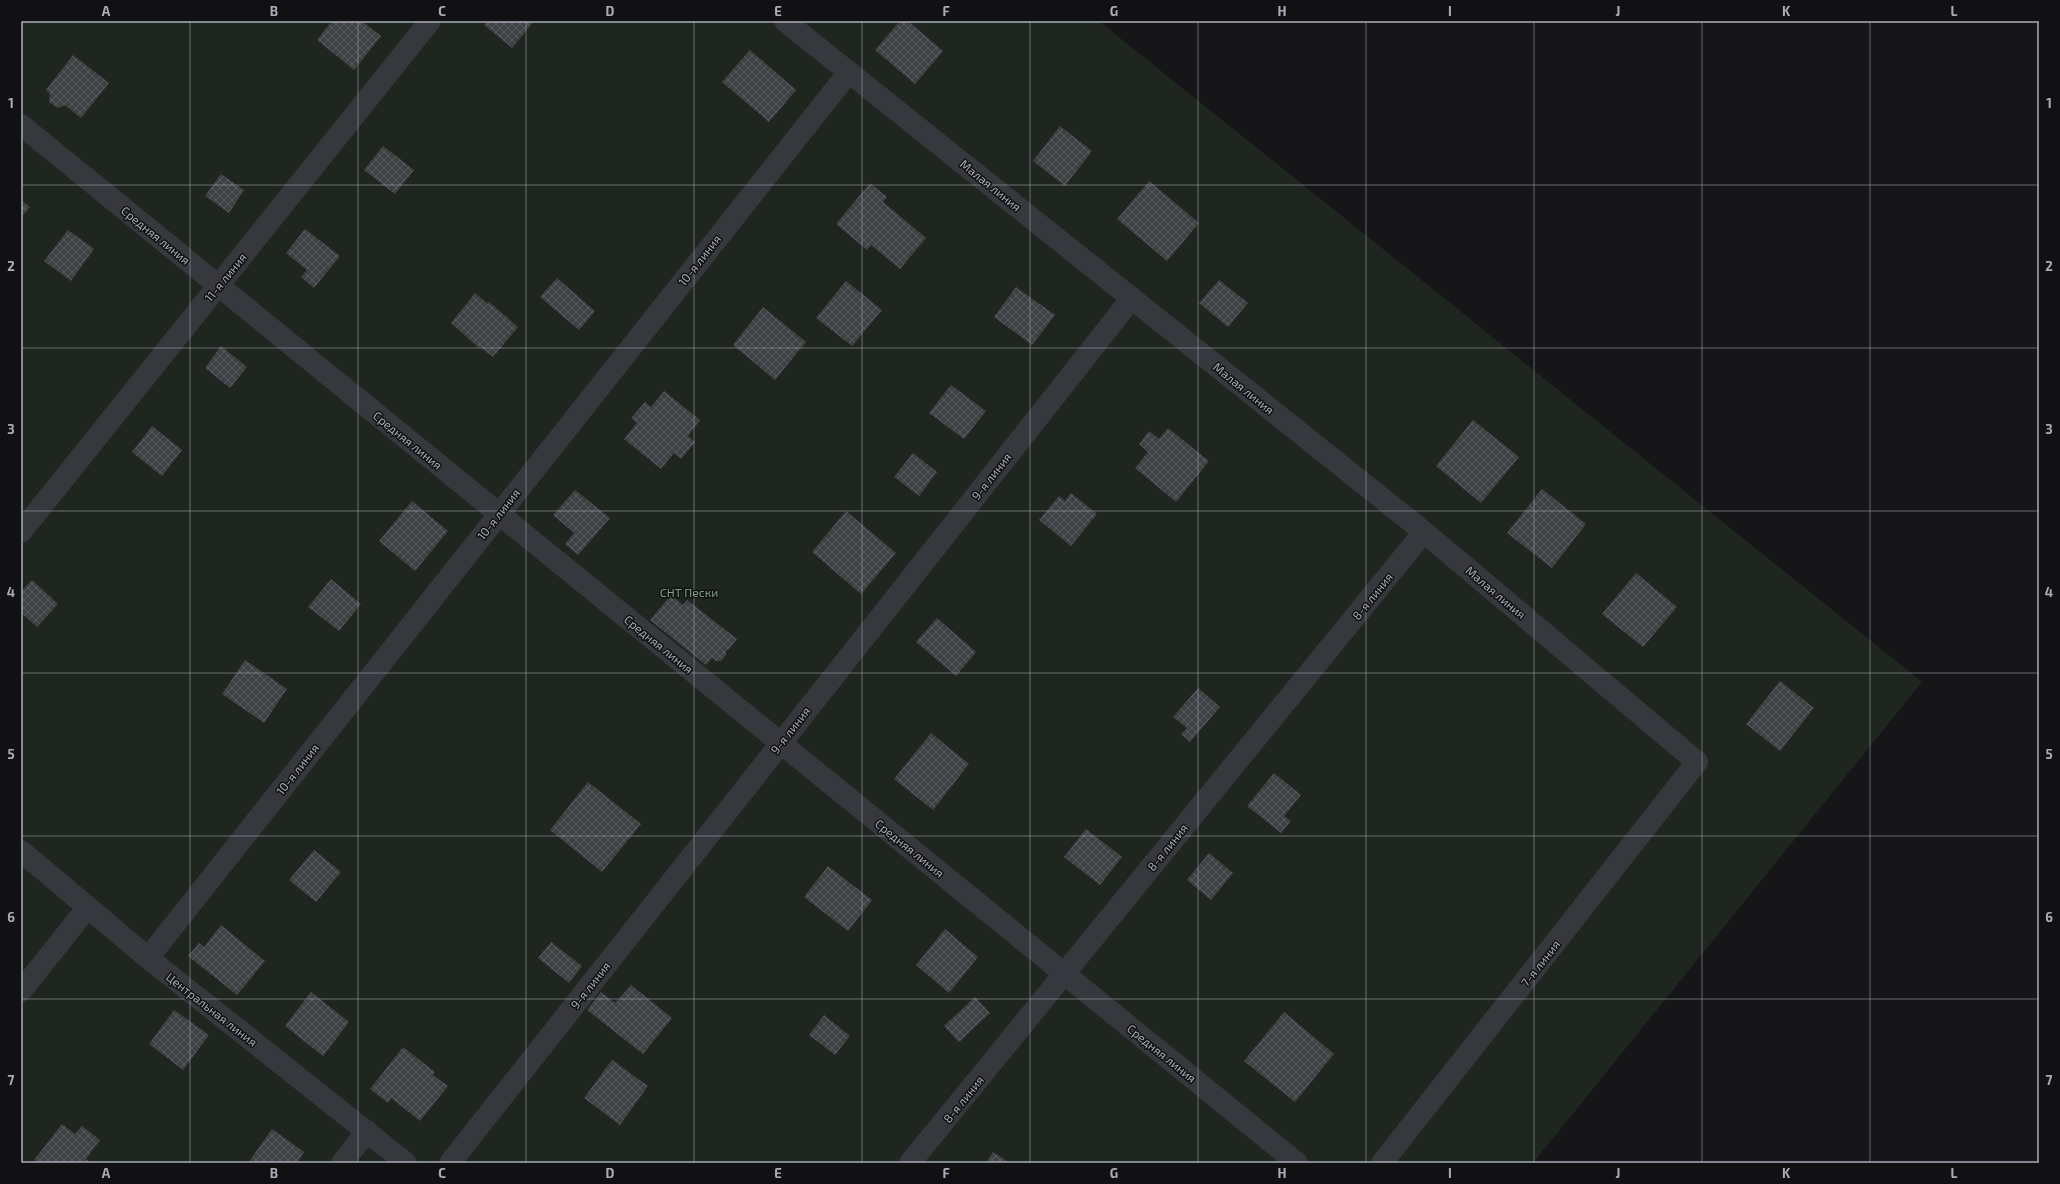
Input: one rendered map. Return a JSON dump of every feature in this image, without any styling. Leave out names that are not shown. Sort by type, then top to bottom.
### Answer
[{"type":"street","name":"11-я линия","points":[[21,532],[430,21]]},
{"type":"street","name":"Малая линия","points":[[785,21],[1424,532],[1697,762]]},
{"type":"street","name":"10-я линия","points":[[148,958],[848,72]]},
{"type":"street","name":"Средняя линия","points":[[21,125],[1297,1163]]},
{"type":"street","name":"9-я линия","points":[[450,1163],[1132,298]]},
{"type":"street","name":"8-я линия","points":[[910,1163],[1424,532]]},
{"type":"street","name":"7-я линия","points":[[1382,1163],[1697,762]]},
{"type":"street","name":"Центральная линия","points":[[21,851],[148,958],[406,1163]]},
{"type":"street","points":[[21,990],[88,907]]},
{"type":"street","points":[[342,1163],[367,1132]]},
{"type":"green space","name":"СНТ Пески","points":[[21,21],[1099,21],[1922,682],[1533,1163],[21,1163]]},
{"type":"building","points":[[332,21],[362,21],[381,36],[354,70],[317,40]]},
{"type":"building","points":[[488,21],[534,21],[512,48],[484,25]]},
{"type":"building","points":[[900,21],[908,21],[943,51],[915,84],[875,50]]},
{"type":"building","points":[[750,50],[796,90],[769,122],[722,82]]},
{"type":"building","points":[[73,55],[109,83],[81,118],[65,105],[58,108],[49,102],[50,94],[46,90]]},
{"type":"building","points":[[1060,126],[1092,151],[1065,186],[1033,161]]},
{"type":"building","points":[[383,146],[414,170],[395,194],[364,170]]},
{"type":"building","points":[[221,174],[244,190],[229,213],[205,196]]},
{"type":"building","points":[[1149,181],[1199,223],[1167,261],[1117,219]]},
{"type":"building","points":[[870,183],[887,197],[883,202],[926,238],[900,269],[871,245],[867,250],[836,224]]},
{"type":"building","points":[[21,200],[30,207],[21,217]]},
{"type":"building","points":[[305,229],[340,256],[314,288],[301,277],[307,270],[286,253]]},
{"type":"building","points":[[68,230],[94,249],[71,281],[44,261]]},
{"type":"building","points":[[557,278],[595,311],[579,330],[540,297]]},
{"type":"building","points":[[1219,280],[1248,303],[1228,327],[1199,303]]},
{"type":"building","points":[[846,281],[882,310],[852,346],[816,318]]},
{"type":"building","points":[[1016,287],[1055,315],[1032,345],[994,317]]},
{"type":"building","points":[[475,293],[488,304],[489,302],[518,327],[493,357],[480,347],[479,348],[451,323]]},
{"type":"building","points":[[763,307],[806,342],[775,380],[733,345]]},
{"type":"building","points":[[221,346],[247,367],[230,388],[205,368]]},
{"type":"building","points":[[951,385],[986,411],[964,439],[929,413]]},
{"type":"building","points":[[664,391],[700,420],[688,436],[695,442],[681,459],[674,453],[661,469],[624,439],[637,423],[631,418],[645,402],[651,407]]},
{"type":"building","points":[[1473,420],[1519,457],[1481,503],[1436,466]]},
{"type":"building","points":[[152,426],[182,450],[162,476],[132,452]]},
{"type":"building","points":[[1168,428],[1209,461],[1176,502],[1135,468],[1148,452],[1139,444],[1149,431],[1159,439]]},
{"type":"building","points":[[913,453],[937,472],[919,496],[894,477]]},
{"type":"building","points":[[1542,489],[1586,524],[1552,568],[1507,533]]},
{"type":"building","points":[[575,490],[610,518],[578,555],[565,544],[574,533],[553,515]]},
{"type":"building","points":[[1071,493],[1097,514],[1071,546],[1039,520],[1059,496],[1065,501]]},
{"type":"building","points":[[412,501],[448,531],[415,571],[379,541]]},
{"type":"building","points":[[846,511],[896,553],[861,594],[812,552]]},
{"type":"building","points":[[1636,573],[1677,607],[1643,647],[1602,614]]},
{"type":"building","points":[[331,579],[361,604],[339,631],[308,607]]},
{"type":"building","points":[[32,580],[58,604],[37,627],[21,613],[21,592]]},
{"type":"building","points":[[671,595],[683,605],[687,600],[737,639],[728,650],[726,650],[726,655],[721,661],[716,661],[712,658],[706,665],[650,620]]},
{"type":"building","points":[[937,618],[976,652],[956,676],[916,642]]},
{"type":"building","points":[[245,660],[287,689],[264,723],[222,694]]},
{"type":"building","points":[[1780,681],[1814,708],[1780,751],[1746,724]]},
{"type":"building","points":[[1198,688],[1220,707],[1190,742],[1181,734],[1187,728],[1173,717]]},
{"type":"building","points":[[931,733],[969,764],[933,810],[894,779]]},
{"type":"building","points":[[1274,773],[1301,795],[1284,816],[1291,821],[1281,833],[1247,806]]},
{"type":"building","points":[[588,782],[641,824],[602,872],[550,830]]},
{"type":"building","points":[[1086,829],[1122,857],[1100,885],[1064,857]]},
{"type":"building","points":[[314,850],[341,872],[316,902],[289,880]]},
{"type":"building","points":[[1209,853],[1233,873],[1211,900],[1187,880]]},
{"type":"building","points":[[828,866],[872,900],[848,931],[804,897]]},
{"type":"building","points":[[221,925],[265,961],[237,995],[188,956],[199,943],[204,947]]},
{"type":"building","points":[[945,929],[978,957],[949,993],[916,965]]},
{"type":"building","points":[[551,942],[582,966],[569,983],[538,958]]},
{"type":"building","points":[[631,985],[672,1018],[643,1054],[587,1010],[601,992],[615,1003]]},
{"type":"building","points":[[311,992],[349,1022],[323,1056],[285,1026]]},
{"type":"building","points":[[975,997],[990,1013],[959,1042],[944,1026]]},
{"type":"building","points":[[174,1010],[209,1035],[183,1070],[149,1044]]},
{"type":"building","points":[[1284,1012],[1334,1054],[1295,1102],[1244,1061]]},
{"type":"building","points":[[824,1015],[850,1036],[835,1055],[809,1035]]},
{"type":"building","points":[[403,1047],[435,1072],[433,1075],[448,1086],[420,1121],[391,1098],[388,1103],[370,1089]]},
{"type":"building","points":[[612,1060],[648,1086],[620,1125],[584,1098]]},
{"type":"building","points":[[62,1124],[75,1134],[82,1126],[100,1140],[86,1159],[91,1163],[38,1163],[34,1160]]},
{"type":"building","points":[[272,1129],[304,1152],[297,1163],[248,1163]]},
{"type":"building","points":[[993,1152],[1010,1163],[986,1163]]}]
